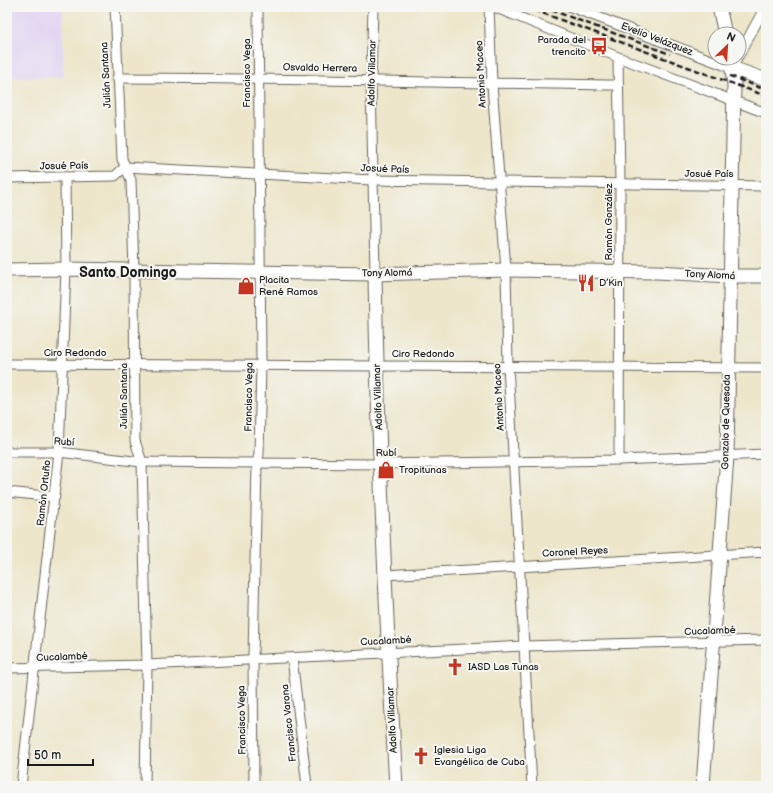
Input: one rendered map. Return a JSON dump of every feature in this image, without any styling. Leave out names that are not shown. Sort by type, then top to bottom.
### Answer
[{"type":"street","name":"Julián Santana","points":[[115,7],[117,78],[122,159],[131,180],[134,270],[134,441],[142,462],[147,665],[145,786]]},
{"type":"street","name":"Francisco Vega","points":[[254,786],[253,659],[257,464],[259,454],[261,364],[258,7]]},
{"type":"street","name":"Adolfo Villamar","points":[[373,7],[371,80],[372,180],[377,364],[388,652],[396,786]]},
{"type":"street","name":"Antonio Maceo","points":[[489,7],[492,84],[506,270],[508,365],[532,786]]},
{"type":"street","points":[[494,7],[618,57],[766,113]]},
{"type":"street","name":"Evelio Velázquez","points":[[571,7],[707,52]]},
{"type":"street","points":[[719,7],[723,26]]},
{"type":"street","points":[[747,40],[765,7]]},
{"type":"street","name":"Ramón González","points":[[618,57],[620,184],[620,460]]},
{"type":"street","name":"Gonzalo de Quesada","points":[[703,786],[726,456],[733,66]]},
{"type":"street","name":"Evelio Velázquez","points":[[742,66],[766,80]]},
{"type":"street","name":"Osvaldo Herrera","points":[[117,78],[258,78],[492,84],[618,84]]},
{"type":"street","name":"Josué País","points":[[7,178],[114,176],[125,167],[372,180],[766,186]]},
{"type":"street","name":"Ramón Ortuño","points":[[21,786],[59,452],[66,269],[65,177]]},
{"type":"street","name":"Tony Alomá","points":[[7,270],[66,269],[375,274],[506,270],[657,272],[730,276],[766,276]]},
{"type":"street","name":"Ciro Redondo","points":[[7,364],[377,364],[766,368]]},
{"type":"street","name":"Rubí","points":[[7,452],[59,452],[142,462],[257,464],[380,464],[620,460],[766,454]]},
{"type":"street","points":[[7,492],[55,497]]},
{"type":"street","name":"Coronel Reyes","points":[[385,575],[766,552]]},
{"type":"street","name":"Cucalambé","points":[[7,668],[147,665],[523,646],[766,640]]},
{"type":"street","name":"Francisco Varona","points":[[292,658],[307,786]]},
{"type":"shaded area","points":[[7,7],[63,7],[63,77],[7,77]]},
{"type":"railway","points":[[526,7],[766,96]]},
{"type":"railway","points":[[543,7],[670,54]]},
{"type":"railway","points":[[730,76],[766,90]]},
{"type":"place","name":"Parada del trencito","points":[[599,46]]},
{"type":"place","name":"D’Kin","points":[[586,283]]},
{"type":"place","name":"Placita René Ramos","points":[[246,286]]},
{"type":"place","name":"Tropitunas","points":[[386,470]]},
{"type":"place","name":"IASD Las Tunas","points":[[455,667]]},
{"type":"place","name":"Iglesia Liga Evangélica de Cuba","points":[[421,756]]},
{"type":"district","name":"Santo Domingo","points":[[128,272]]}]
